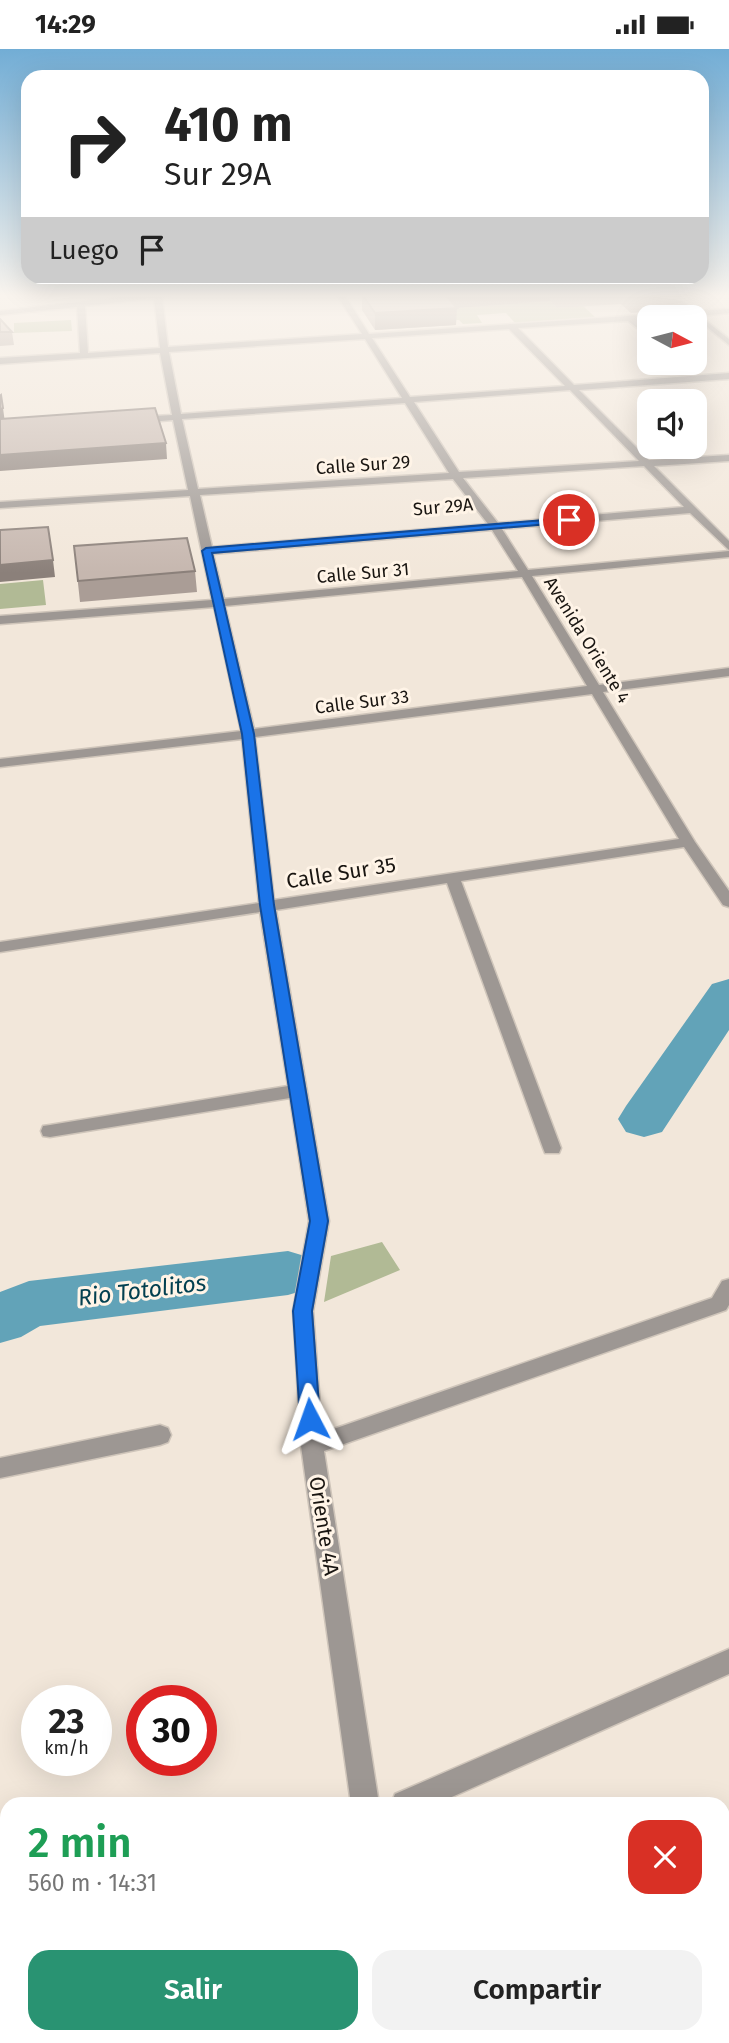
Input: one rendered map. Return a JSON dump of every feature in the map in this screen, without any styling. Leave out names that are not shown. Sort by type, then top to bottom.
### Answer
[{"type":"street","name":"Oriente 4A","points":[[171,387],[248,734],[267,905],[319,1221],[303,1311],[312,1446],[364,1797]]},
{"type":"street","name":"Avenida Oriente 4","points":[[401,387],[457,477],[493,524],[526,575],[598,689],[688,842],[729,902]]},
{"type":"street","points":[[122,421],[569,387]]},
{"type":"street","points":[[570,387],[729,547]]},
{"type":"street","name":"Calle Sur 29","points":[[0,505],[729,459]]},
{"type":"street","name":"Sur 29A","points":[[206,547],[688,507]]},
{"type":"street","name":"Calle Sur 31","points":[[0,620],[220,603],[729,554]]},
{"type":"street","name":"Calle Sur 33","points":[[0,763],[729,672]]},
{"type":"street","name":"Calle Sur 35","points":[[0,947],[688,842]]},
{"type":"street","points":[[452,877],[552,1148]]},
{"type":"street","points":[[50,1131],[299,1090]]},
{"type":"street","points":[[312,1446],[719,1304],[729,1287]]},
{"type":"street","points":[[0,1468],[160,1435]]},
{"type":"street","points":[[421,1797],[729,1661]]},
{"type":"green space","points":[[43,580],[46,605],[0,609],[0,584]]},
{"type":"green space","points":[[382,1242],[400,1270],[324,1302],[331,1256]]},
{"type":"building","points":[[155,408],[166,443],[0,455],[0,419]]},
{"type":"building","points":[[48,527],[53,560],[0,565],[0,530]]},
{"type":"building","points":[[187,538],[195,571],[78,581],[74,546]]},
{"type":"waterway","name":"Rio Totolitos","points":[[644,1119],[729,994]]},
{"type":"waterway","name":"Rio Totolitos","points":[[0,1320],[29,1304],[288,1273]]},
{"type":"route","points":[[310,1419],[303,1311],[319,1221],[267,905],[248,734],[206,551],[569,520]]}]
